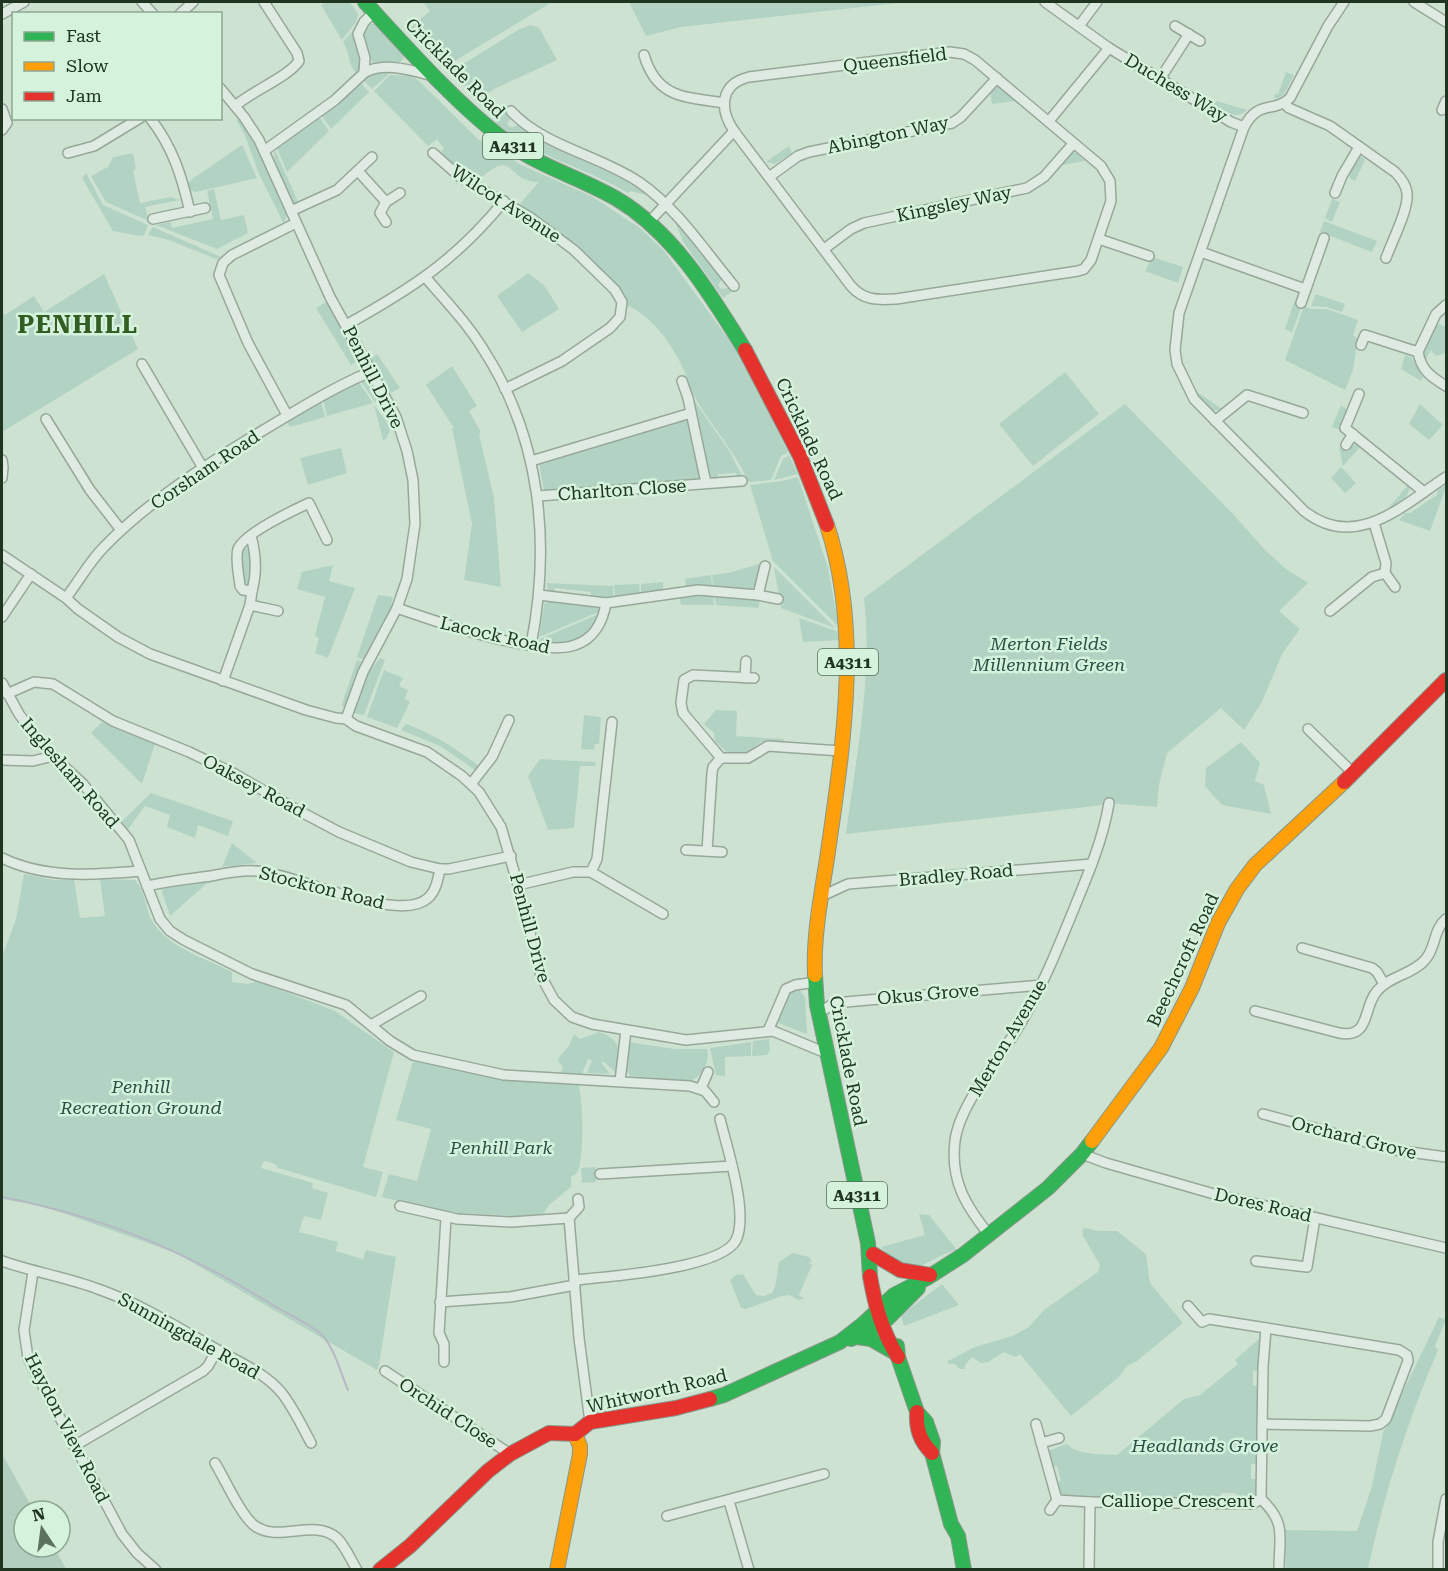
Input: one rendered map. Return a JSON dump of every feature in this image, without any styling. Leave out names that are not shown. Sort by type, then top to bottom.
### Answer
[{"type":"main road","name":"Cricklade Road","points":[[370,7],[436,77],[506,142],[538,161],[607,192],[632,208],[668,241],[689,266],[750,356],[800,456],[818,499],[834,550],[847,624],[848,686],[817,937],[818,1014],[870,1249],[868,1263],[884,1313],[896,1336],[896,1354],[917,1412],[915,1426],[922,1445],[932,1453],[951,1524],[958,1536],[964,1569]]},
{"type":"main road","name":"Beechcroft Road","points":[[884,1313],[894,1294],[930,1276],[990,1236],[1048,1188],[1082,1154],[1171,1031],[1192,988],[1218,922],[1237,889],[1262,858],[1353,773],[1446,680]]},
{"type":"main road","points":[[870,1249],[888,1265],[903,1272],[930,1276]]},
{"type":"main road","name":"Whitworth Road","points":[[380,1569],[410,1546],[488,1471],[510,1454],[549,1433],[574,1434],[590,1422],[676,1408],[724,1395],[787,1369],[840,1342],[857,1337],[884,1313]]},
{"type":"main road","name":"Whitworth Road","points":[[840,1342],[863,1324],[884,1313]]},
{"type":"main road","points":[[857,1337],[871,1339],[896,1354]]},
{"type":"main road","points":[[557,1569],[580,1454],[580,1446],[574,1434]]},
{"type":"main road","name":"Cricklade Road","points":[[951,1524],[950,1542],[955,1569]]},
{"type":"street","points":[[6,8],[24,2]]},
{"type":"street","points":[[236,106],[244,98],[292,69],[299,61],[297,53],[264,2]]},
{"type":"street","name":"Duchess Way","points":[[1045,2],[1109,48],[1244,127]]},
{"type":"street","points":[[1080,26],[1097,2]]},
{"type":"street","points":[[1344,2],[1328,26],[1292,96],[1284,103],[1261,108],[1251,115],[1244,127],[1179,313],[1175,350],[1177,364],[1194,399],[1311,516],[1329,525],[1343,527],[1374,523],[1446,477]]},
{"type":"street","points":[[1414,2],[1446,22]]},
{"type":"street","points":[[364,73],[365,58],[358,34],[370,7]]},
{"type":"street","points":[[1175,26],[1200,41]]},
{"type":"street","points":[[1160,79],[1189,34]]},
{"type":"street","name":"Duchess Way","points":[[1049,121],[1109,48]]},
{"type":"street","name":"Queensfield","points":[[949,52],[969,56],[997,78],[1101,166],[1110,181],[1111,201],[1091,260],[1084,269],[880,300],[866,297],[856,292],[734,131],[725,115],[724,103],[730,87],[742,79],[949,52]]},
{"type":"street","points":[[400,68],[407,63],[412,53]]},
{"type":"street","points":[[644,55],[656,80],[672,93],[724,103]]},
{"type":"street","points":[[264,151],[335,100],[364,73],[377,68],[400,68],[436,77]]},
{"type":"street","name":"Abington Way","points":[[769,177],[798,156],[809,152],[952,123],[961,117],[997,78]]},
{"type":"street","name":"Penhill Drive","points":[[222,90],[251,127],[264,151],[327,290],[400,426],[410,465],[415,495],[416,524],[407,579],[397,608],[363,672],[346,719]]},
{"type":"street","points":[[1284,103],[1289,108],[1330,126],[1395,172],[1406,189],[1406,206],[1386,258]]},
{"type":"street","points":[[2,109],[7,123],[2,130]]},
{"type":"street","name":"Cricklade Road","points":[[513,118],[546,138],[617,169],[638,181],[666,203],[729,284]]},
{"type":"street","points":[[68,153],[89,153],[137,120]]},
{"type":"street","points":[[151,120],[176,159],[190,212]]},
{"type":"street","points":[[649,222],[734,131]]},
{"type":"street","name":"Kingsley Way","points":[[824,249],[851,229],[864,223],[1027,188],[1044,177],[1073,144]]},
{"type":"street","points":[[1335,193],[1359,147]]},
{"type":"street","name":"Wilcot Avenue","points":[[433,153],[460,177],[504,201],[548,230],[587,262],[619,295],[622,308],[620,317],[610,328],[562,361],[505,388]]},
{"type":"street","points":[[291,211],[338,190],[372,157]]},
{"type":"street","points":[[358,171],[386,202]]},
{"type":"street","points":[[386,222],[380,213],[386,202],[400,193]]},
{"type":"street","points":[[346,325],[426,278],[461,249],[504,201]]},
{"type":"street","points":[[153,219],[205,208]]},
{"type":"street","points":[[287,416],[248,343],[219,275],[223,263],[232,255],[296,223]]},
{"type":"street","points":[[1301,303],[1324,238]]},
{"type":"street","points":[[1099,239],[1149,256]]},
{"type":"street","points":[[1201,252],[1305,289]]},
{"type":"street","points":[[426,278],[474,336],[505,388],[517,414],[531,461],[538,496],[542,545],[531,645]]},
{"type":"street","points":[[1446,305],[1436,314],[1418,352],[1422,367],[1426,372],[1446,386]]},
{"type":"street","points":[[1361,345],[1365,335],[1418,352]]},
{"type":"street","points":[[142,364],[203,468]]},
{"type":"street","name":"Corsham Road","points":[[66,598],[102,549],[121,530],[203,468],[287,416],[370,372]]},
{"type":"street","name":"Charlton Close","points":[[682,381],[706,483]]},
{"type":"street","points":[[1359,393],[1345,428],[1424,492]]},
{"type":"street","points":[[1215,421],[1247,395],[1303,413]]},
{"type":"street","points":[[531,461],[691,413]]},
{"type":"street","points":[[46,418],[83,480],[121,530]]},
{"type":"street","points":[[1346,445],[1353,434]]},
{"type":"street","points":[[2,460],[2,478]]},
{"type":"street","name":"Charlton Close","points":[[538,496],[742,481]]},
{"type":"street","points":[[252,591],[243,590],[240,586],[238,552],[240,546],[268,524],[309,503],[327,540]]},
{"type":"street","points":[[1374,523],[1386,562],[1385,573],[1395,587]]},
{"type":"street","points":[[223,681],[249,605],[255,578],[251,536]]},
{"type":"street","name":"Penhill Drive","points":[[2,555],[136,647],[306,710],[346,719],[357,726],[427,752],[449,766],[471,784],[496,817],[503,831],[539,969],[554,1000],[565,1012],[577,1019],[686,1040],[768,1031],[784,1034],[826,1053]]},
{"type":"street","points":[[758,595],[765,566]]},
{"type":"street","points":[[1330,611],[1372,578],[1385,573]]},
{"type":"street","points":[[2,617],[31,574]]},
{"type":"street","points":[[538,595],[606,603],[637,600],[687,590],[758,595],[778,599]]},
{"type":"street","name":"Lacock Road","points":[[397,608],[457,628],[555,649],[579,644],[597,628],[604,616],[606,603]]},
{"type":"street","points":[[249,605],[278,611]]},
{"type":"street","points":[[721,758],[683,713],[681,703],[683,683],[693,675],[750,678],[746,661]]},
{"type":"street","name":"Oaksey Road","points":[[7,694],[34,682],[53,684],[113,721],[219,766],[339,832],[396,856],[440,869],[477,865],[511,856]]},
{"type":"street","name":"Inglesham Road","points":[[2,683],[24,723],[53,756],[83,784],[116,823],[132,847],[160,920],[170,931],[184,940],[252,974],[345,1005],[413,1055],[504,1075],[701,1088]]},
{"type":"street","points":[[471,784],[492,757],[509,720]]},
{"type":"street","points":[[591,872],[597,859],[612,722]]},
{"type":"street","points":[[1308,729],[1353,773]]},
{"type":"street","points":[[707,851],[712,773],[713,767],[721,758],[748,758],[768,746],[841,752]]},
{"type":"street","points":[[2,760],[33,761],[53,756]]},
{"type":"street","name":"Merton Avenue","points":[[990,1236],[970,1210],[962,1194],[954,1164],[955,1138],[964,1110],[1010,1041],[1041,985],[1092,864],[1109,803]]},
{"type":"street","points":[[686,850],[722,852]]},
{"type":"street","points":[[2,858],[28,868],[52,873],[141,871]]},
{"type":"street","name":"Bradley Road","points":[[822,896],[848,884],[1092,864]]},
{"type":"street","name":"Stockton Road","points":[[147,886],[238,871],[257,871],[359,899],[411,907],[423,902],[433,892],[440,869]]},
{"type":"street","points":[[518,885],[573,872],[591,872],[663,914]]},
{"type":"street","points":[[1255,1011],[1339,1034],[1351,1034],[1362,1026],[1374,994],[1384,984],[1424,962],[1440,925],[1446,919]]},
{"type":"street","points":[[1302,948],[1372,968],[1384,984]]},
{"type":"street","points":[[768,1031],[784,991],[792,986],[816,982]]},
{"type":"street","name":"Okus Grove","points":[[818,1014],[834,1003],[1041,985]]},
{"type":"street","points":[[371,1025],[421,996]]},
{"type":"street","points":[[620,1081],[626,1030]]},
{"type":"street","points":[[708,1072],[701,1088],[714,1102]]},
{"type":"street","name":"Orchard Grove","points":[[1263,1114],[1395,1150],[1446,1157]]},
{"type":"street","points":[[440,1302],[510,1297],[575,1282],[673,1267],[712,1257],[729,1249],[736,1240],[739,1204],[720,1119]]},
{"type":"street","name":"Dores Road","points":[[1082,1154],[1163,1180],[1446,1248]]},
{"type":"street","points":[[600,1174],[732,1166]]},
{"type":"street","points":[[400,1206],[446,1218],[511,1222],[569,1218],[579,1207],[578,1198]]},
{"type":"street","points":[[444,1362],[444,1344],[439,1333],[446,1218]]},
{"type":"street","points":[[569,1218],[579,1338],[590,1422]]},
{"type":"street","points":[[1256,1261],[1307,1267],[1315,1218]]},
{"type":"street","name":"Sunningdale Road","points":[[2,1261],[33,1272],[74,1281],[120,1297],[167,1320],[254,1370],[275,1386],[289,1404],[311,1443]]},
{"type":"street","name":"Haydon View Road","points":[[33,1272],[25,1318],[25,1350],[32,1368],[122,1534],[137,1553],[156,1569]]},
{"type":"street","points":[[1188,1306],[1202,1322]]},
{"type":"street","points":[[1193,1330],[1209,1319],[1399,1350],[1407,1355],[1408,1361],[1388,1414],[1380,1424],[1362,1426],[1262,1424]]},
{"type":"street","points":[[1261,1499],[1263,1367],[1266,1328]]},
{"type":"street","points":[[75,1446],[203,1371],[217,1350]]},
{"type":"street","name":"Orchid Close","points":[[385,1371],[510,1454]]},
{"type":"street","points":[[1036,1424],[1057,1500],[1050,1510]]},
{"type":"street","points":[[1041,1443],[1059,1438]]},
{"type":"street","points":[[216,1463],[246,1515],[257,1528],[271,1531],[311,1530],[330,1534],[337,1539],[357,1569]]},
{"type":"street","points":[[667,1516],[824,1474]]},
{"type":"street","name":"Calliope Crescent","points":[[1057,1500],[1252,1504],[1261,1499],[1279,1521],[1279,1569]]},
{"type":"street","points":[[1438,1569],[1438,1542],[1446,1499]]},
{"type":"street","points":[[729,1501],[749,1569]]},
{"type":"street","points":[[1089,1569],[1090,1502]]},
{"type":"green space","points":[[326,2],[350,2],[358,14],[356,22],[342,40],[321,5]]},
{"type":"green space","points":[[423,2],[552,2],[445,67],[408,30],[430,11]]},
{"type":"green space","points":[[629,2],[908,2],[681,27],[646,36]]},
{"type":"green space","points":[[369,24],[377,24],[405,55],[400,62],[387,66],[373,63],[364,38]]},
{"type":"green space","points":[[530,25],[538,27],[557,60],[494,89],[478,100],[450,72],[518,30]]},
{"type":"green space","points":[[355,28],[361,58],[356,73],[343,42]]},
{"type":"green space","points":[[379,71],[390,73],[372,89],[363,80]]},
{"type":"green space","points":[[1286,72],[1294,75],[1285,93],[1279,98],[1274,98],[1275,94],[1278,94]]},
{"type":"green space","points":[[390,75],[410,76],[418,80],[479,140],[493,144],[519,164],[593,197],[640,228],[664,251],[735,348],[788,452],[781,456],[771,480],[749,482],[736,458],[699,404],[674,351],[661,332],[644,316],[626,305],[624,298],[518,206],[539,182],[528,181],[505,166],[498,166],[489,171],[477,182],[462,172],[444,156],[442,151],[444,148],[437,139],[428,146],[374,91]]},
{"type":"green space","points":[[361,83],[369,92],[331,129],[322,116]]},
{"type":"green space","points":[[999,87],[1015,101],[992,104],[990,92],[993,88]]},
{"type":"green space","points":[[1217,101],[1247,110],[1238,115],[1230,114],[1213,104]]},
{"type":"green space","points":[[507,111],[511,118],[507,124],[511,127],[520,125],[630,179],[654,197],[630,191],[628,193],[527,145],[495,122]]},
{"type":"green space","points":[[239,118],[259,151],[287,213],[284,224],[259,174],[244,133],[237,121]]},
{"type":"green space","points":[[320,118],[329,131],[287,172],[277,148]]},
{"type":"green space","points":[[242,145],[257,178],[196,192],[189,190],[188,184],[192,179]]},
{"type":"green space","points":[[789,146],[792,153],[775,164],[766,162]]},
{"type":"green space","points":[[275,150],[299,204],[294,203],[280,178],[275,162]]},
{"type":"green space","points":[[133,153],[136,169],[133,171],[140,203],[171,197],[180,200],[145,207],[149,221],[106,202],[91,176],[108,167],[113,157]]},
{"type":"green space","points":[[1076,153],[1085,161],[1063,165],[1062,163],[1069,154]]},
{"type":"green space","points":[[1358,157],[1365,160],[1355,181],[1350,178],[1350,172]]},
{"type":"green space","points":[[86,173],[103,205],[148,225],[144,235],[113,231],[82,178]]},
{"type":"green space","points":[[214,189],[221,220],[244,215],[248,233],[217,249],[156,225],[170,222],[172,228],[213,219],[207,191]]},
{"type":"green space","points":[[1332,199],[1340,202],[1332,222],[1325,218]]},
{"type":"green space","points":[[676,219],[722,279],[718,285],[721,289],[734,290],[723,298],[684,243],[674,220]]},
{"type":"green space","points":[[1324,221],[1377,241],[1372,252],[1320,232]]},
{"type":"green space","points":[[153,227],[221,257],[216,259],[169,240],[148,235]]},
{"type":"green space","points":[[1152,257],[1183,267],[1178,283],[1145,271]]},
{"type":"green space","points":[[528,273],[544,285],[559,309],[522,332],[497,296]]},
{"type":"green space","points":[[104,274],[138,349],[2,432],[2,311],[5,315],[34,296],[44,312]]},
{"type":"green space","points":[[1316,294],[1345,304],[1342,312],[1326,307],[1311,306]]},
{"type":"green space","points":[[328,301],[360,360],[351,365],[316,308]]},
{"type":"green space","points":[[1294,302],[1302,305],[1292,332],[1285,329]]},
{"type":"green space","points":[[1304,306],[1311,309],[1327,309],[1358,320],[1353,335],[1358,339],[1353,370],[1345,390],[1285,360]]},
{"type":"green space","points":[[1436,324],[1446,327],[1446,353],[1436,356],[1431,350],[1424,362],[1424,347]]},
{"type":"green space","points":[[377,354],[400,388],[389,394],[370,359]]},
{"type":"green space","points":[[1405,355],[1411,357],[1423,377],[1421,381],[1401,369]]},
{"type":"green space","points":[[452,366],[477,406],[469,411],[481,432],[479,434],[494,498],[501,587],[464,580],[472,524],[452,428],[454,428],[426,385]]},
{"type":"green space","points":[[1065,372],[1099,414],[1033,466],[999,424]]},
{"type":"green space","points":[[367,379],[372,382],[381,398],[375,402],[360,380]]},
{"type":"green space","points":[[358,381],[373,403],[327,416],[323,400]]},
{"type":"green space","points":[[1193,389],[1222,409],[1209,408]]},
{"type":"green space","points":[[691,396],[730,452],[743,478],[738,479],[736,473],[718,474],[718,480],[709,480]]},
{"type":"green space","points":[[321,401],[325,417],[290,427],[286,421]]},
{"type":"green space","name":"Merton Fields Millennium Green","points":[[1125,404],[1266,551],[1286,569],[1308,583],[1279,611],[1300,629],[1282,654],[1262,702],[1244,730],[1221,708],[1167,753],[1159,785],[1157,807],[1105,803],[1104,805],[846,834],[865,687],[864,598]]},
{"type":"green space","points":[[1420,404],[1443,425],[1429,440],[1409,424]]},
{"type":"green space","points":[[374,405],[390,430],[386,439],[383,440]]},
{"type":"green space","points":[[1341,405],[1348,411],[1340,430],[1332,427]]},
{"type":"green space","points":[[683,419],[690,420],[701,477],[698,481],[544,491],[539,463]]},
{"type":"green space","points":[[1353,445],[1361,446],[1343,466],[1339,447],[1348,452]]},
{"type":"green space","points":[[341,448],[347,473],[308,485],[300,458]]},
{"type":"green space","points":[[789,455],[798,474],[774,480],[783,459]]},
{"type":"green space","points":[[1341,467],[1356,483],[1345,493],[1331,478]]},
{"type":"green space","points":[[798,477],[828,568],[839,627],[773,561],[750,485]]},
{"type":"green space","points":[[1409,484],[1406,497],[1386,511]]},
{"type":"green space","points":[[1446,487],[1430,531],[1399,520],[1405,513],[1410,513],[1437,495],[1438,490]]},
{"type":"green space","points":[[242,549],[250,550],[252,561],[249,585],[245,586],[241,553]]},
{"type":"green space","points":[[763,563],[756,587],[745,590],[713,586],[712,575]]},
{"type":"green space","points":[[333,565],[329,581],[355,588],[328,658],[315,653],[319,638],[315,636],[325,597],[297,589],[302,572]]},
{"type":"green space","points":[[774,567],[835,628],[781,608]]},
{"type":"green space","points":[[711,575],[712,586],[686,587],[685,579]]},
{"type":"green space","points":[[663,582],[663,590],[641,594],[641,584]]},
{"type":"green space","points":[[546,583],[613,586],[613,600],[591,600],[591,592],[555,588],[554,594],[549,593]]},
{"type":"green space","points":[[639,584],[640,595],[615,598],[614,585]]},
{"type":"green space","points":[[713,594],[714,605],[681,605],[679,595]]},
{"type":"green space","points":[[714,594],[759,599],[759,608],[716,605]]},
{"type":"green space","points":[[378,595],[393,597],[391,606],[393,607],[365,660],[357,657]]},
{"type":"green space","points":[[549,598],[597,606],[601,611],[539,637],[544,604]]},
{"type":"green space","points":[[599,614],[587,632],[576,640],[544,644],[540,639]]},
{"type":"green space","points":[[799,618],[839,632],[840,640],[803,642]]},
{"type":"green space","points":[[380,658],[385,660],[364,715],[354,713],[363,683]]},
{"type":"green space","points":[[357,660],[364,662],[344,707],[342,706],[343,701]]},
{"type":"green space","points":[[384,670],[403,678],[399,686],[408,690],[405,699],[410,702],[397,728],[367,717]]},
{"type":"green space","points":[[716,710],[737,711],[736,736],[784,739],[783,742],[761,742],[745,754],[729,754],[715,741],[714,733],[704,724]]},
{"type":"green space","points":[[584,715],[601,717],[599,744],[595,744],[594,750],[581,749]]},
{"type":"green space","points":[[102,722],[155,744],[142,784],[91,733]]},
{"type":"green space","points":[[406,724],[452,747],[478,765],[478,772],[440,746],[401,730]]},
{"type":"green space","points":[[1241,742],[1260,763],[1255,781],[1264,785],[1271,814],[1222,805],[1205,786],[1206,768]]},
{"type":"green space","points":[[540,759],[596,762],[595,766],[580,766],[574,828],[548,830],[528,776]]},
{"type":"green space","points":[[151,793],[233,821],[228,836],[198,825],[195,838],[167,827],[170,815],[145,806],[128,829],[122,821]]},
{"type":"green space","points":[[232,843],[257,863],[222,867]]},
{"type":"green space","name":"Penhill Recreation Ground","points":[[24,874],[54,880],[74,879],[80,918],[105,916],[100,879],[135,880],[143,894],[151,919],[158,929],[187,951],[232,972],[232,982],[248,984],[258,981],[335,1011],[394,1052],[363,1167],[383,1172],[376,1197],[278,1168],[275,1164],[264,1161],[261,1168],[313,1183],[312,1188],[328,1193],[321,1220],[304,1216],[299,1232],[338,1242],[336,1251],[363,1259],[366,1250],[396,1257],[377,1370],[176,1253],[63,1213],[2,1199],[2,957],[16,919]]},
{"type":"green space","points":[[212,879],[170,916],[160,886]]},
{"type":"green space","points":[[799,989],[805,997],[807,1034],[776,1022],[788,993]]},
{"type":"green space","points":[[599,1032],[612,1038],[618,1046],[618,1070],[615,1072],[601,1062],[610,1074],[587,1073],[592,1060],[588,1059],[582,1074],[561,1073],[563,1067],[558,1061],[559,1057],[569,1046],[574,1034],[580,1039]]},
{"type":"green space","points":[[769,1039],[770,1050],[767,1055],[752,1056],[753,1041]]},
{"type":"green space","points":[[628,1042],[675,1049],[707,1049],[706,1064],[699,1076],[690,1081],[631,1076],[625,1070]]},
{"type":"green space","points":[[751,1042],[751,1056],[725,1057],[725,1076],[716,1075],[710,1048]]},
{"type":"green space","name":"Penhill Park","points":[[413,1061],[504,1080],[538,1083],[547,1080],[577,1081],[581,1098],[582,1140],[580,1164],[576,1174],[571,1177],[571,1187],[549,1205],[543,1214],[515,1216],[443,1212],[382,1197],[389,1174],[417,1181],[431,1129],[396,1120]]},
{"type":"green space","points":[[596,1167],[596,1182],[582,1183],[581,1168]]},
{"type":"green space","points":[[919,1214],[929,1215],[957,1250],[919,1266],[911,1267],[903,1265],[881,1247],[925,1235]]},
{"type":"green space","points":[[1082,1229],[1097,1231],[1117,1231],[1146,1254],[1150,1283],[1183,1323],[1137,1361],[1127,1366],[1119,1377],[1071,1416],[1020,1354],[1015,1357],[1004,1352],[988,1362],[981,1363],[972,1357],[965,1365],[965,1369],[960,1369],[955,1364],[948,1364],[948,1361],[975,1347],[1012,1336],[1029,1327],[1044,1310],[1098,1272],[1100,1265],[1083,1236]]},
{"type":"green space","points":[[793,1253],[809,1257],[812,1261],[809,1262],[812,1265],[799,1295],[804,1299],[798,1300],[790,1295],[782,1296],[746,1309],[741,1308],[730,1280],[736,1275],[743,1274],[756,1295],[764,1296],[772,1293],[779,1262]]},
{"type":"green space","points":[[942,1284],[959,1305],[904,1326],[901,1315]]},
{"type":"green space","points":[[1439,1317],[1446,1320],[1435,1346],[1438,1350],[1398,1458],[1381,1513],[1368,1569],[1286,1569],[1285,1530],[1357,1531],[1372,1486],[1383,1433]]},
{"type":"green space","name":"Headlands Grove","points":[[1261,1337],[1259,1370],[1253,1371],[1253,1386],[1259,1386],[1258,1464],[1251,1464],[1251,1479],[1257,1479],[1256,1498],[1237,1499],[1236,1493],[1221,1493],[1221,1500],[1063,1497],[1060,1495],[1055,1483],[1061,1481],[1057,1466],[1051,1467],[1047,1451],[1067,1444],[1083,1452],[1117,1455],[1184,1399],[1200,1395],[1238,1364],[1235,1360]]},
{"type":"green space","points":[[2,1454],[27,1499],[12,1499],[12,1559],[61,1559],[66,1569],[2,1569]]},
{"type":"waterway","points":[[2,1197],[39,1205],[110,1226],[178,1253],[243,1287],[319,1332],[334,1355],[348,1390]]},
{"type":"traffic: fast","points":[[365,2],[435,77],[473,114],[511,145],[617,199],[656,229],[674,247],[705,287],[745,350]]},
{"type":"traffic: fast","points":[[815,975],[817,1005],[868,1243],[870,1276]]},
{"type":"traffic: fast","points":[[710,1399],[724,1395],[840,1342],[894,1295],[927,1278],[963,1255],[1048,1188],[1092,1141]]},
{"type":"traffic: fast","points":[[851,1339],[882,1324],[918,1288]]},
{"type":"traffic: fast","points":[[857,1337],[871,1339],[894,1352]]},
{"type":"traffic: fast","points":[[897,1346],[898,1357],[917,1412],[926,1422],[933,1442],[932,1453],[951,1524],[958,1536],[964,1570]]},
{"type":"traffic: slow","points":[[815,975],[817,929],[839,771],[846,688],[847,647],[844,606],[838,565],[827,525]]},
{"type":"traffic: slow","points":[[1092,1141],[1161,1048],[1192,988],[1218,923],[1237,889],[1255,865],[1344,782]]},
{"type":"traffic: slow","points":[[557,1570],[580,1454],[580,1446],[575,1434]]},
{"type":"traffic: jam","points":[[745,350],[800,456],[827,525]]},
{"type":"traffic: jam","points":[[1344,782],[1446,680]]},
{"type":"traffic: jam","points":[[873,1254],[900,1270],[930,1275]]},
{"type":"traffic: jam","points":[[870,1276],[880,1318],[898,1357]]},
{"type":"traffic: jam","points":[[380,1570],[410,1546],[488,1471],[510,1454],[549,1433],[575,1434],[590,1422],[676,1408],[710,1399]]},
{"type":"traffic: jam","points":[[917,1412],[920,1434],[924,1444],[932,1453]]},
{"type":"district","name":"PENHILL","points":[[78,325]]}]
